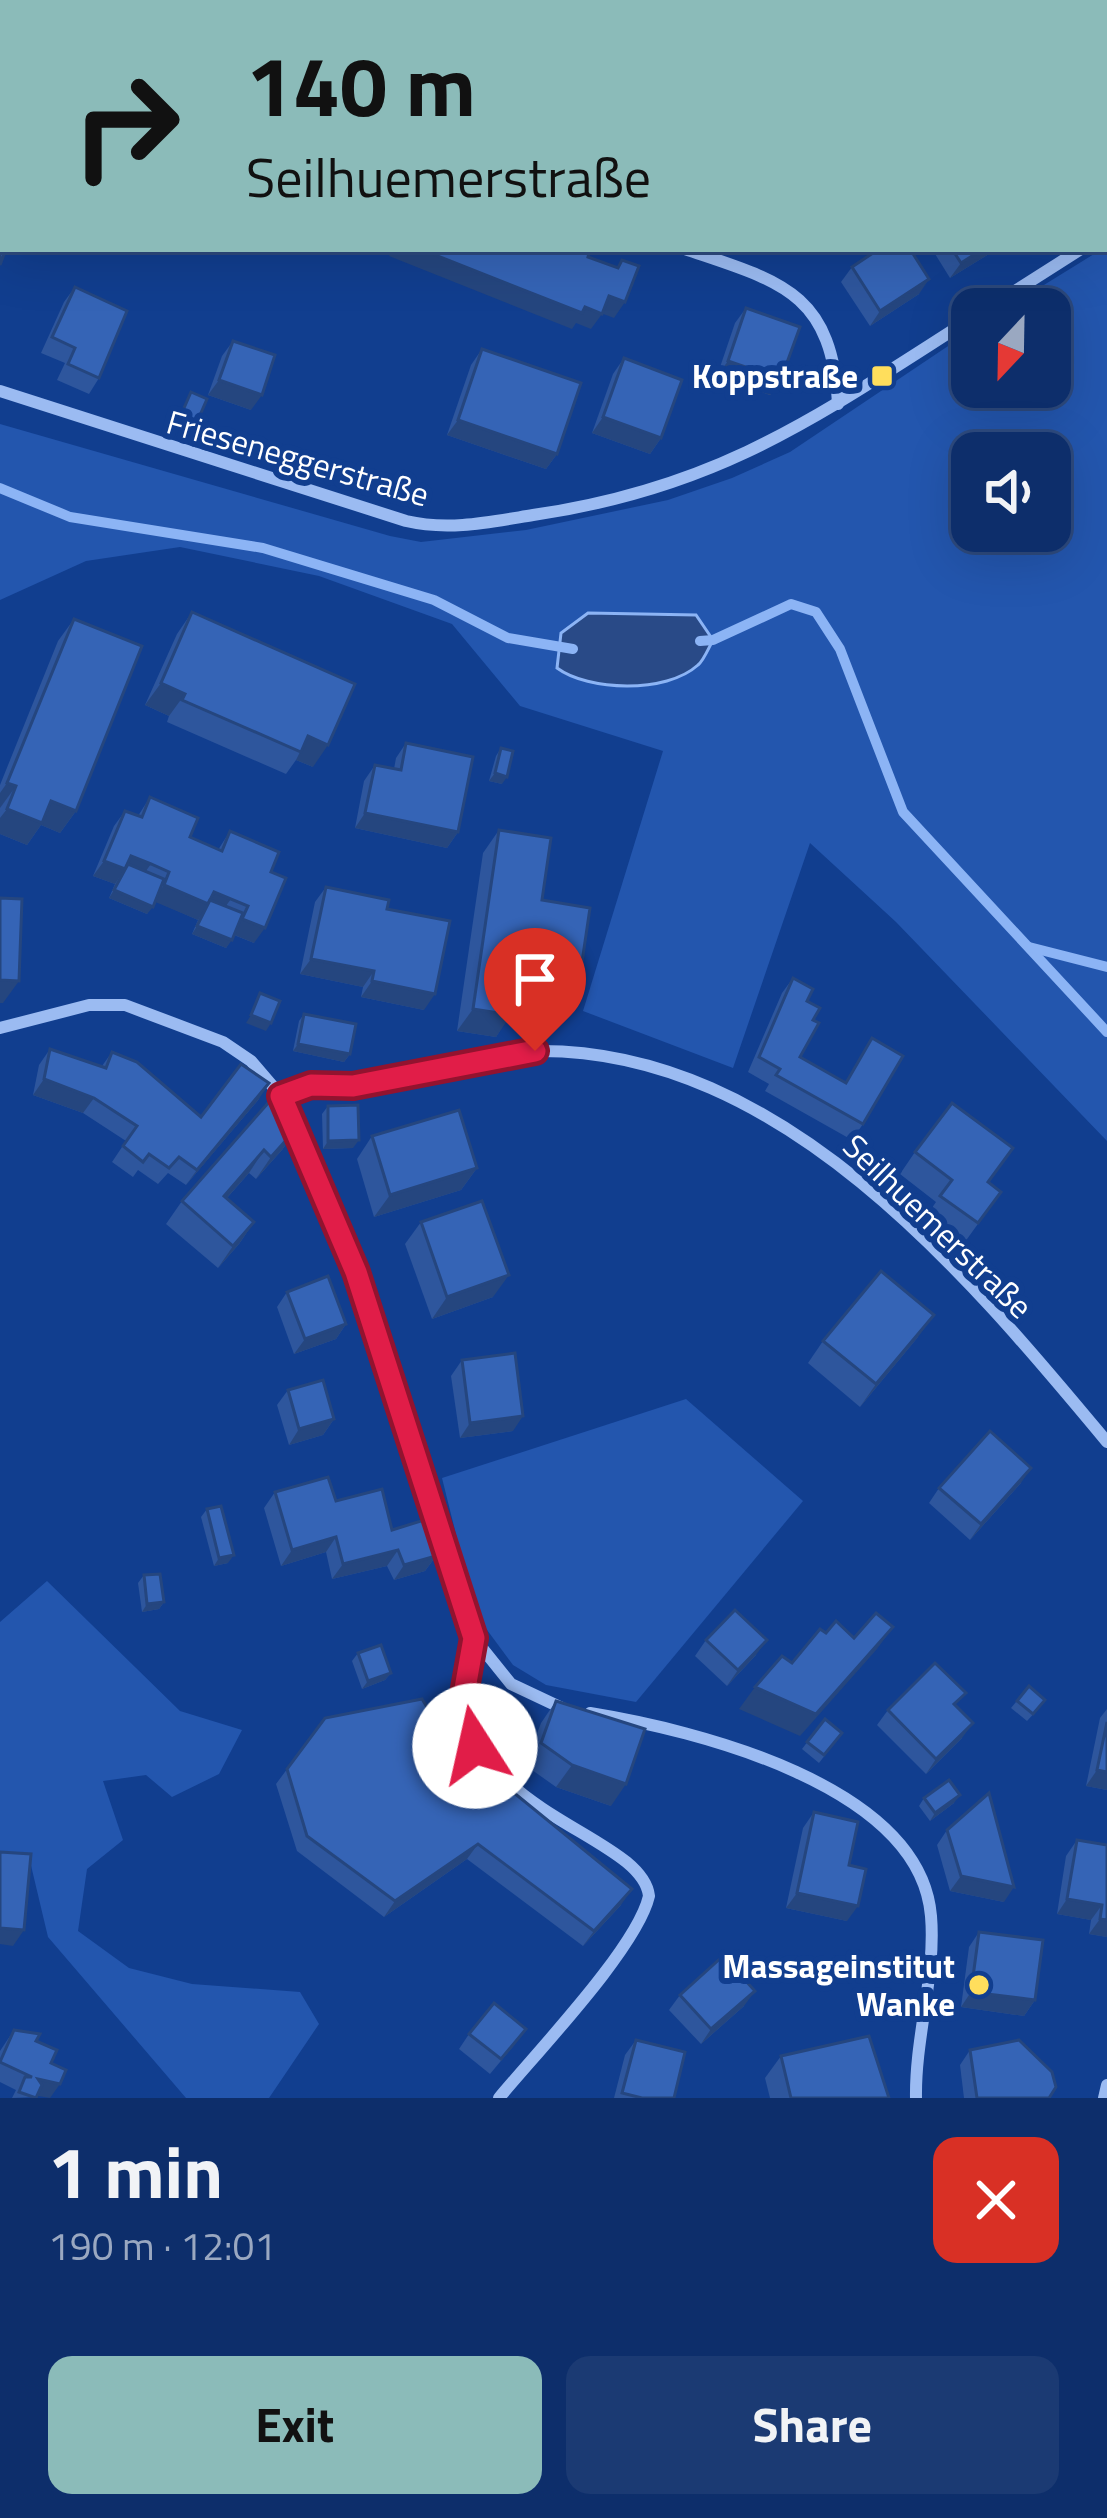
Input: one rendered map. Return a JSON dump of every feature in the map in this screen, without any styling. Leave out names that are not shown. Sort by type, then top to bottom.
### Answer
[{"type":"street","points":[[693,252],[798,294],[833,352],[838,404]]},
{"type":"street","points":[[1020,288],[1076,252]]},
{"type":"street","name":"Frieseneggerstraße","points":[[0,391],[109,430],[438,527],[555,512],[659,489],[760,449],[951,331]]},
{"type":"street","points":[[0,1028],[89,1005],[125,1005],[223,1042],[251,1061],[281,1096],[356,1272],[474,1638],[511,1684],[540,1701],[683,1730],[730,1747],[831,1791],[869,1814],[897,1840],[920,1875],[931,1914],[916,2098]]},
{"type":"street","name":"Seilhuemerstraße","points":[[281,1096],[311,1085],[353,1086],[535,1051],[616,1056],[700,1081],[814,1144],[861,1183],[1025,1348],[1107,1442]]},
{"type":"street","points":[[474,1638],[464,1694],[475,1746],[497,1775],[633,1868],[649,1896],[623,1942],[499,2098]]},
{"type":"street","points":[[1104,2098],[1107,2085]]},
{"type":"shaded area","points":[[1097,252],[1107,252],[1107,1141],[896,922],[810,843],[733,1068],[583,1011],[663,751],[520,706],[452,624],[319,576],[180,547],[86,561],[0,600],[0,424],[421,542],[526,530],[668,500],[790,452],[951,344],[951,408],[1071,408],[1071,288],[1039,288]]},
{"type":"shaded area","points":[[588,613],[696,615],[713,640],[698,665],[667,681],[627,686],[588,681],[557,668],[561,633]]},
{"type":"shaded area","points":[[686,1399],[803,1501],[636,1702],[546,1685],[513,1665],[476,1615],[442,1478]]},
{"type":"shaded area","points":[[47,1581],[180,1711],[242,1730],[219,1774],[172,1797],[146,1775],[103,1781],[123,1840],[87,1869],[78,1931],[129,1968],[192,1984],[300,1992],[319,2024],[269,2098],[186,2098],[48,1937],[29,1857],[0,1858],[0,1622]]},
{"type":"building","points":[[428,252],[589,252],[588,257],[618,268],[622,260],[639,266],[625,302],[609,296],[602,314],[585,307],[582,313]]},
{"type":"building","points":[[874,252],[912,252],[929,279],[880,311],[852,267]]},
{"type":"building","points":[[954,252],[978,252],[961,263]]},
{"type":"building","points":[[75,287],[127,311],[99,378],[68,364],[75,348],[52,337]]},
{"type":"building","points":[[746,308],[800,327],[781,379],[728,361]]},
{"type":"building","points":[[233,341],[275,355],[262,395],[219,380]]},
{"type":"building","points":[[482,349],[581,383],[557,454],[458,420]]},
{"type":"building","points":[[624,358],[682,380],[661,438],[603,417]]},
{"type":"building","points":[[191,392],[207,399],[197,422],[181,415]]},
{"type":"building","points":[[192,612],[355,684],[328,745],[308,736],[301,752],[182,700],[185,694],[161,683]]},
{"type":"building","points":[[74,619],[142,646],[76,811],[51,801],[42,823],[7,809],[16,786],[7,783]]},
{"type":"building","points":[[406,743],[473,757],[458,832],[365,813],[375,765],[401,770]]},
{"type":"building","points":[[501,748],[513,751],[507,777],[495,773]]},
{"type":"building","points":[[150,797],[198,818],[190,837],[222,851],[230,831],[279,852],[271,872],[286,878],[265,928],[242,919],[248,906],[214,892],[208,904],[164,885],[169,872],[151,864],[131,856],[125,869],[104,861],[125,811],[142,817]]},
{"type":"building","points":[[499,830],[551,838],[542,900],[590,908],[577,996],[515,987],[511,1015],[473,1009]]},
{"type":"building","points":[[128,864],[164,879],[153,907],[114,890]]},
{"type":"building","points":[[326,887],[389,900],[387,909],[450,921],[435,994],[372,981],[374,971],[311,959]]},
{"type":"building","points":[[0,898],[22,899],[19,981],[0,980]]},
{"type":"building","points":[[210,900],[243,913],[232,940],[197,926]]},
{"type":"building","points":[[793,978],[813,989],[807,1001],[820,1008],[813,1020],[819,1023],[800,1057],[846,1083],[872,1038],[903,1056],[863,1124],[776,1075],[780,1069],[759,1057]]},
{"type":"building","points":[[260,993],[280,1001],[271,1023],[251,1015]]},
{"type":"building","points":[[304,1014],[356,1024],[350,1054],[298,1044]]},
{"type":"building","points":[[50,1049],[106,1068],[112,1052],[137,1062],[201,1117],[241,1064],[269,1083],[197,1170],[179,1157],[169,1168],[149,1154],[143,1162],[123,1146],[137,1126],[94,1098],[44,1079]]},
{"type":"building","points":[[269,1102],[297,1128],[271,1157],[264,1150],[224,1196],[254,1222],[233,1246],[182,1201]]},
{"type":"building","points":[[952,1103],[1013,1148],[988,1182],[1001,1192],[978,1223],[940,1196],[952,1180],[915,1152]]},
{"type":"building","points":[[358,1105],[359,1140],[328,1141],[328,1106]]},
{"type":"building","points":[[459,1110],[477,1168],[390,1195],[372,1136]]},
{"type":"building","points":[[482,1201],[509,1275],[447,1297],[421,1222]]},
{"type":"building","points":[[881,1271],[934,1315],[876,1384],[823,1341]]},
{"type":"building","points":[[328,1276],[346,1324],[305,1339],[287,1292]]},
{"type":"building","points":[[515,1353],[523,1416],[470,1423],[462,1360]]},
{"type":"building","points":[[323,1380],[334,1419],[299,1429],[288,1390]]},
{"type":"building","points":[[990,1431],[1031,1468],[981,1524],[939,1488]]},
{"type":"building","points":[[328,1477],[336,1501],[382,1489],[392,1530],[424,1520],[436,1556],[404,1565],[398,1550],[343,1564],[336,1537],[292,1550],[275,1492]]},
{"type":"building","points":[[221,1506],[234,1555],[219,1558],[207,1509]]},
{"type":"building","points":[[160,1574],[164,1602],[147,1604],[144,1575]]},
{"type":"building","points":[[735,1610],[767,1640],[738,1670],[706,1640]]},
{"type":"building","points":[[876,1613],[893,1627],[816,1714],[755,1687],[782,1656],[792,1663],[820,1629],[826,1633],[836,1621],[854,1638]]},
{"type":"building","points":[[381,1645],[391,1673],[368,1681],[358,1653]]},
{"type":"building","points":[[935,1663],[966,1693],[954,1704],[973,1723],[936,1759],[888,1710]]},
{"type":"building","points":[[1029,1686],[1045,1700],[1033,1714],[1017,1701]]},
{"type":"building","points":[[422,1699],[457,1756],[513,1792],[632,1889],[594,1931],[478,1844],[395,1901],[307,1836],[287,1769],[325,1718]]},
{"type":"building","points":[[556,1701],[645,1729],[626,1784],[572,1765],[541,1743]]},
{"type":"building","points":[[825,1719],[842,1733],[824,1755],[807,1742]]},
{"type":"building","points":[[1107,1722],[1107,1772],[1097,1770]]},
{"type":"building","points":[[949,1780],[960,1795],[935,1813],[924,1798]]},
{"type":"building","points":[[989,1793],[1014,1887],[961,1876],[947,1830]]},
{"type":"building","points":[[814,1812],[858,1822],[849,1865],[866,1869],[858,1906],[797,1893]]},
{"type":"building","points":[[1077,1840],[1107,1845],[1107,1920],[1100,1919],[1102,1905],[1067,1899]]},
{"type":"building","points":[[0,1852],[31,1854],[24,1930],[0,1928]]},
{"type":"building","points":[[979,1932],[1043,1940],[1035,2000],[971,1992]]},
{"type":"building","points":[[723,1956],[755,1991],[711,2029],[680,1995]]},
{"type":"building","points":[[494,2003],[526,2029],[501,2059],[469,2034]]},
{"type":"building","points":[[14,2030],[40,2034],[36,2041],[57,2050],[51,2063],[66,2070],[60,2084],[38,2079],[42,2085],[36,2098],[19,2092],[25,2077],[32,2077],[0,2062]]},
{"type":"building","points":[[869,2036],[889,2098],[791,2098],[781,2056]]},
{"type":"building","points":[[636,2040],[685,2052],[674,2098],[622,2093]]},
{"type":"building","points":[[1019,2040],[1052,2072],[1056,2087],[1049,2098],[977,2098],[970,2050]]},
{"type":"waterway","points":[[0,488],[70,517],[263,548],[434,600],[508,638],[573,649]]},
{"type":"waterway","points":[[700,641],[713,640],[791,604],[816,612],[840,649],[903,812],[1107,1032]]},
{"type":"waterway","points":[[1029,947],[1107,967]]},
{"type":"place","name":"Koppstraße","points":[[882,376]]},
{"type":"place","name":"Massageinstitut Wanke","points":[[979,1985]]},
{"type":"route","points":[[475,1746],[464,1694],[474,1638],[411,1455],[356,1272],[311,1157],[281,1096],[311,1085],[353,1086],[535,1051]]}]
